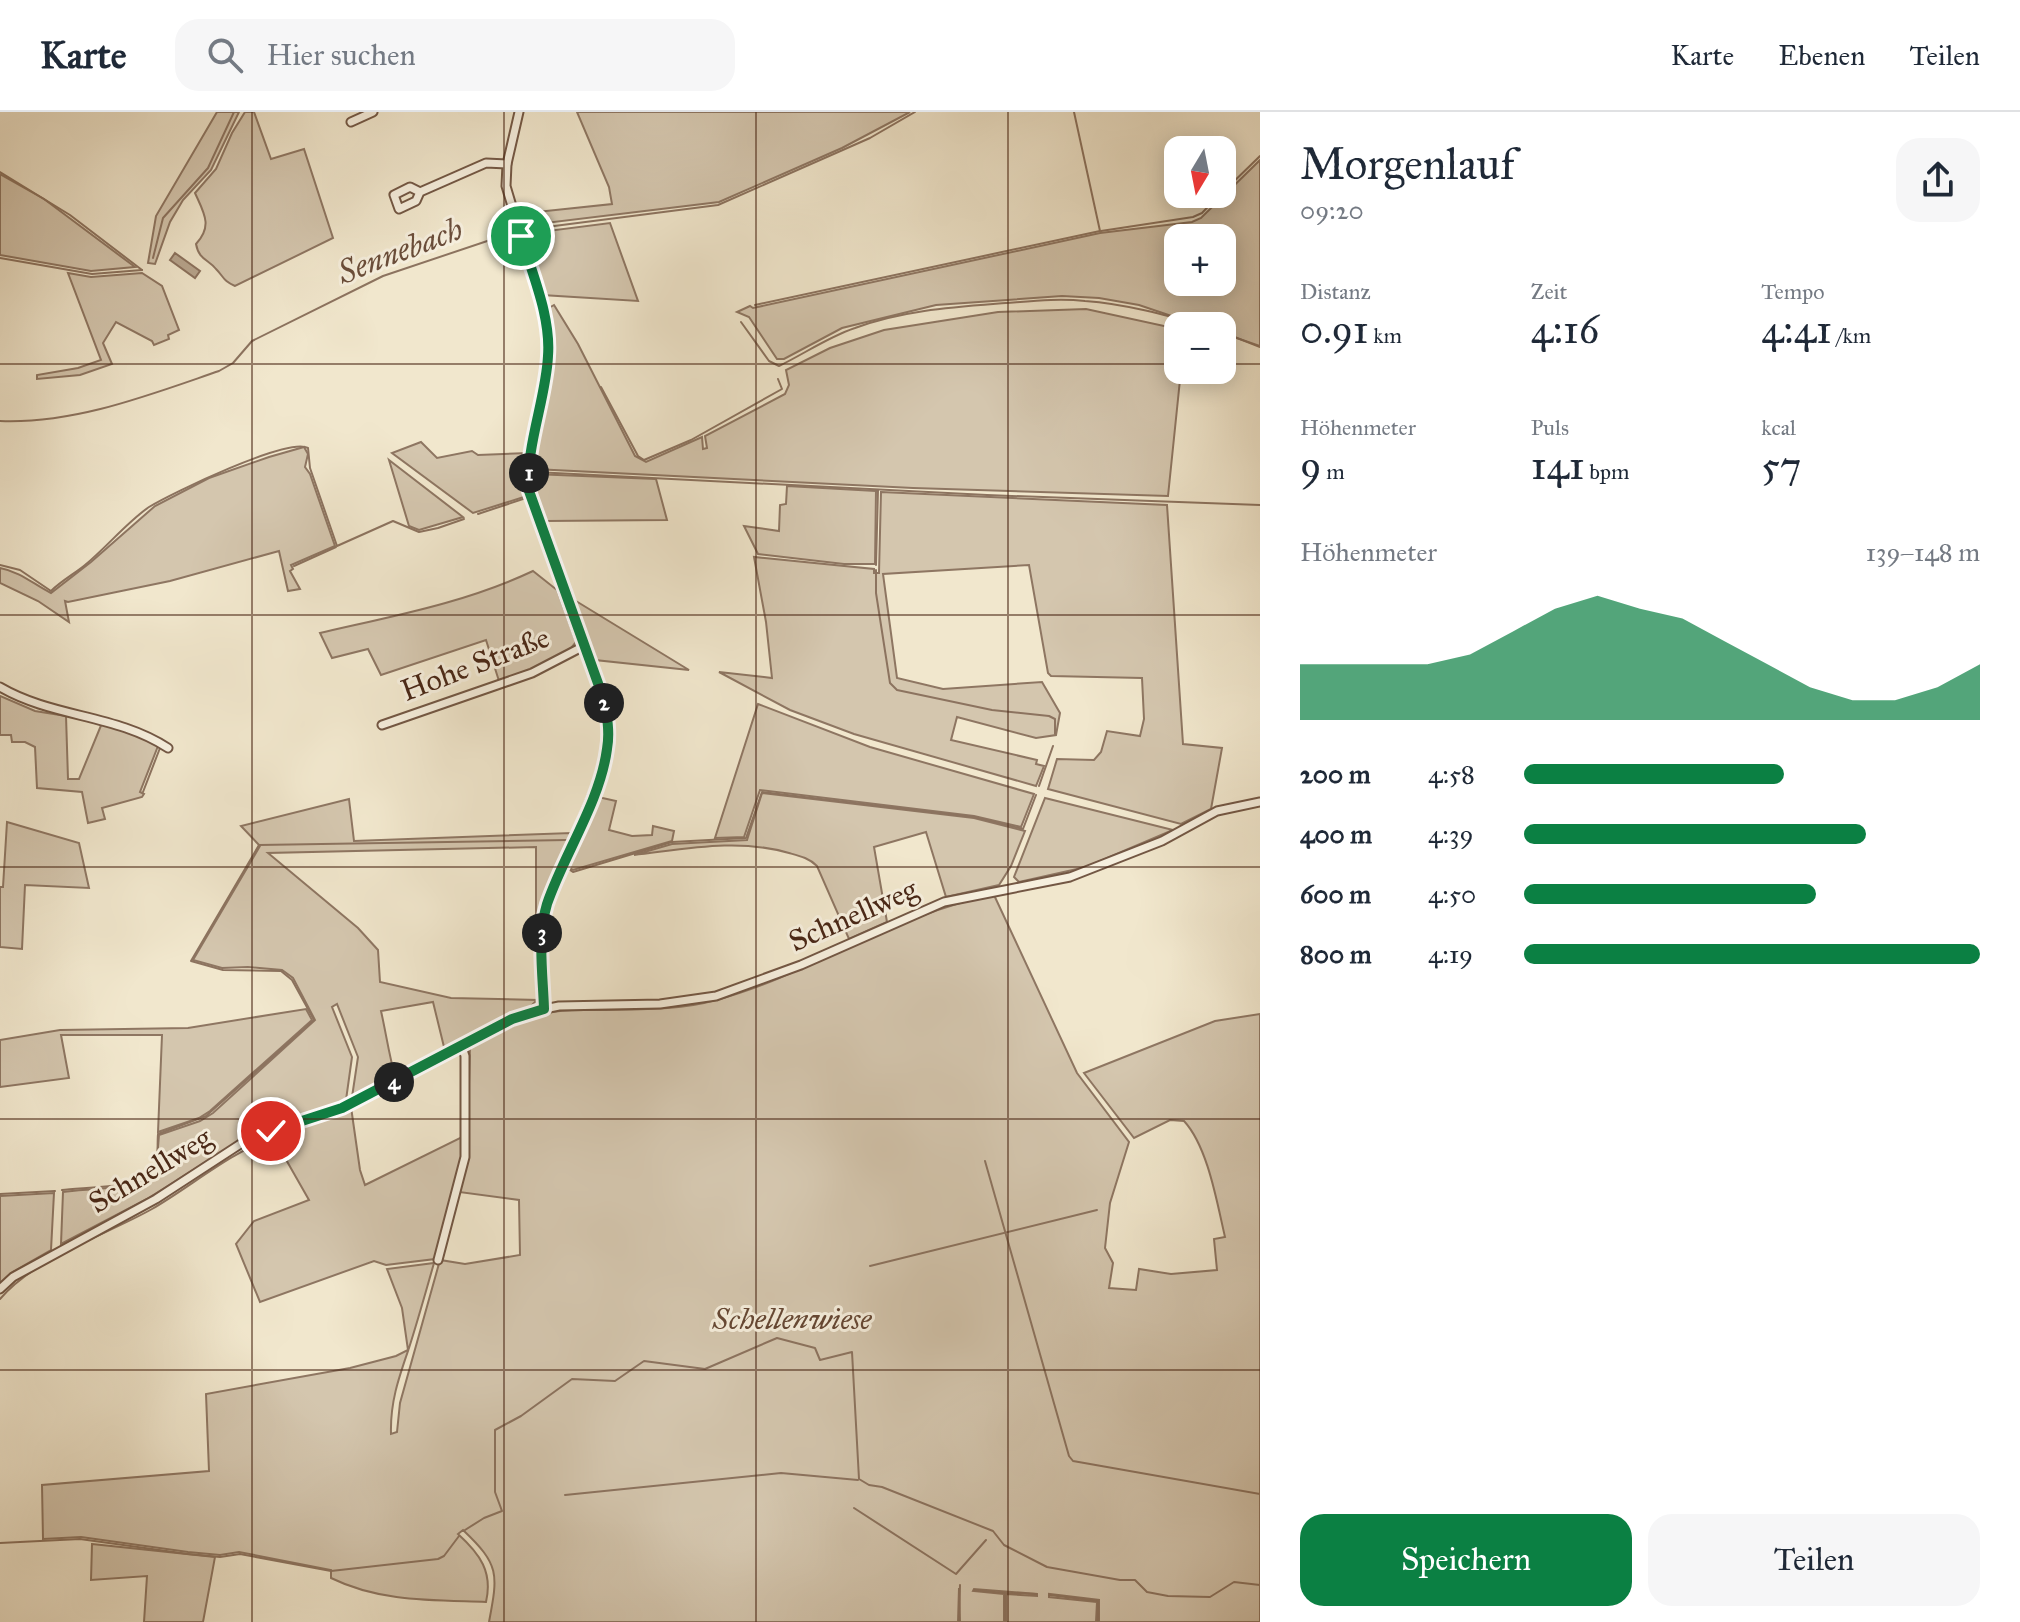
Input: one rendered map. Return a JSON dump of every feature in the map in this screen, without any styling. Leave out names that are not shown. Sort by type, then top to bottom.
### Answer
[{"type":"street","points":[[351,122],[373,112]]},
{"type":"street","points":[[519,112],[507,164],[506,186],[540,300],[548,341],[546,372],[529,471],[529,491],[604,700],[608,721],[607,751],[600,777],[547,904],[542,929],[544,1009]]},
{"type":"street","points":[[420,192],[486,163],[507,164]]},
{"type":"street","name":"Hohe Straße","points":[[382,725],[532,673],[584,646]]},
{"type":"street","points":[[0,687],[39,706],[128,727],[168,748]]},
{"type":"street","name":"Schnellweg","points":[[0,1289],[13,1277],[156,1199],[242,1143],[342,1108],[512,1019],[544,1009],[660,1004],[716,996],[801,965],[944,902],[1080,874],[1162,841],[1217,811],[1260,802]]},
{"type":"street","points":[[438,1260],[465,1157],[465,1056],[462,1047]]},
{"type":"green space","points":[[217,112],[239,112],[211,170],[183,200],[170,222],[155,264],[148,263],[156,216]]},
{"type":"green space","points":[[245,112],[254,112],[271,159],[304,149],[333,238],[235,286],[226,281],[197,249],[196,244],[206,225],[195,193],[216,169]]},
{"type":"green space","points":[[577,112],[910,112],[842,148],[719,202],[521,226],[517,214],[612,204],[609,187]]},
{"type":"green space","points":[[1260,160],[1260,346],[1236,338],[1236,312],[1164,313],[1139,305],[1099,298],[1062,296],[936,305],[842,328],[784,359],[777,359],[749,317],[737,312],[750,306],[753,308],[1100,233],[1164,225],[1164,296],[1236,296],[1236,224],[1175,224],[1192,222],[1211,208],[1236,208],[1236,184]]},
{"type":"green space","points":[[0,174],[44,199],[135,267],[91,271],[0,255]]},
{"type":"green space","points":[[610,223],[638,301],[542,295],[524,234]]},
{"type":"green space","points":[[68,273],[91,277],[142,273],[162,286],[179,330],[168,335],[169,339],[154,345],[116,322],[103,343],[112,364],[80,375],[37,379],[37,375],[78,368],[101,360]]},
{"type":"green space","points":[[554,305],[578,344],[635,456],[646,462],[702,437],[703,449],[707,448],[705,436],[785,394],[789,385],[786,370],[830,348],[884,330],[998,312],[1086,309],[1164,326],[1164,384],[1180,384],[1168,496],[913,488],[534,469],[549,370],[547,309]]},
{"type":"green space","points":[[421,442],[437,458],[472,451],[478,455],[528,453],[524,476],[527,496],[473,513],[392,453]]},
{"type":"green space","points":[[304,447],[308,454],[305,467],[335,546],[291,565],[293,569],[290,571],[300,589],[288,591],[279,551],[170,581],[65,601],[69,622],[38,601],[0,583],[0,568],[21,575],[51,593],[155,506],[209,478]]},
{"type":"green space","points":[[389,460],[463,517],[419,530],[409,526]]},
{"type":"green space","points":[[533,474],[656,479],[667,520],[546,521],[534,491]]},
{"type":"green space","points":[[787,486],[876,491],[875,564],[844,564],[758,554],[744,526],[779,531],[780,505],[786,504]]},
{"type":"green space","points":[[881,492],[1167,505],[1183,744],[1222,748],[1211,809],[1181,824],[1048,789],[1057,759],[1094,760],[1101,752],[1107,731],[1140,736],[1144,719],[1142,678],[1051,676],[1048,673],[1029,565],[883,574],[897,678],[943,689],[1042,682],[1060,713],[1056,735],[1036,738],[957,717],[951,740],[1037,760],[1036,764],[1044,766],[1036,786],[854,734],[790,710],[719,672],[772,678],[754,557],[874,569],[874,573],[879,573]]},
{"type":"green space","points":[[533,571],[557,590],[576,642],[551,662],[499,681],[486,640],[381,675],[368,649],[332,658],[320,633],[455,600]]},
{"type":"green space","points":[[571,598],[689,670],[595,660]]},
{"type":"green space","points":[[0,696],[35,711],[66,716],[68,779],[79,779],[102,723],[127,730],[158,746],[140,792],[144,794],[142,797],[102,808],[105,819],[88,823],[82,792],[37,788],[35,747],[25,742],[12,742],[11,735],[0,735]]},
{"type":"green space","points":[[758,704],[870,747],[1034,794],[1021,827],[974,816],[760,790],[744,837],[715,838]]},
{"type":"green space","points":[[762,793],[974,818],[1025,831],[1011,866],[999,885],[946,897],[926,832],[874,847],[887,922],[849,939],[817,866],[804,858],[770,849],[731,845],[634,855],[672,844],[747,840]]},
{"type":"green space","points":[[598,797],[616,801],[609,830],[632,836],[652,835],[653,826],[674,831],[672,841],[573,870],[569,868]]},
{"type":"green space","points":[[1045,798],[1173,830],[1086,867],[1019,882],[1014,877]]},
{"type":"green space","points":[[349,799],[354,841],[571,833],[536,919],[536,847],[268,853],[358,928],[378,950],[380,982],[451,998],[537,1000],[529,1008],[445,1051],[433,1002],[381,1011],[395,1076],[352,1097],[358,1057],[337,1004],[332,1007],[352,1057],[346,1100],[241,1140],[147,1199],[61,1244],[63,1192],[113,1188],[148,1177],[156,1171],[159,1135],[200,1121],[213,1113],[315,1020],[293,978],[282,970],[222,968],[193,960],[260,846],[241,826]]},
{"type":"green space","points":[[7,822],[79,843],[89,888],[25,885],[22,949],[0,947],[0,887],[3,887]]},
{"type":"green space","name":"Schellenwiese","points":[[994,895],[1077,1073],[1129,1142],[1110,1203],[1105,1248],[1113,1263],[1109,1288],[1136,1290],[1139,1269],[1171,1274],[1217,1270],[1214,1239],[1225,1237],[1205,1160],[1184,1121],[1170,1120],[1134,1138],[1084,1073],[1215,1021],[1260,1014],[1260,1622],[1099,1622],[1099,1600],[1049,1594],[1049,1597],[1097,1602],[1096,1622],[1006,1622],[1006,1594],[1037,1594],[974,1589],[1004,1594],[1004,1622],[960,1622],[959,1588],[958,1622],[489,1622],[494,1592],[493,1571],[484,1552],[463,1530],[458,1534],[473,1549],[486,1573],[486,1602],[387,1596],[331,1578],[331,1570],[239,1552],[220,1555],[188,1552],[81,1537],[43,1539],[42,1485],[209,1471],[206,1394],[350,1368],[408,1350],[402,1308],[387,1269],[434,1263],[416,1327],[396,1390],[391,1434],[397,1432],[400,1403],[440,1260],[465,1264],[520,1255],[519,1200],[459,1192],[467,1157],[470,1047],[537,1015],[572,1010],[671,1008],[716,1000],[786,975],[923,915]]},
{"type":"green space","points":[[306,1009],[312,1020],[210,1111],[158,1132],[162,1035],[61,1035],[69,1078],[0,1087],[0,1040],[60,1030],[188,1028]]},
{"type":"green space","points":[[351,1107],[365,1185],[462,1137],[462,1156],[435,1259],[386,1265],[374,1261],[260,1302],[236,1244],[254,1221],[309,1200],[272,1135]]},
{"type":"green space","points":[[54,1193],[51,1250],[11,1273],[0,1284],[0,1196]]},
{"type":"green space","points":[[92,1544],[215,1557],[203,1622],[144,1622],[147,1576],[91,1580]]},
{"type":"shaded area","points":[[175,253],[200,271],[195,278],[170,260]]},
{"type":"waterway","points":[[153,258],[163,218],[208,168],[234,112]]},
{"type":"waterway","name":"Sennebach","points":[[523,230],[718,205],[870,138],[915,112]]},
{"type":"waterway","points":[[755,305],[1100,231],[1074,112]]},
{"type":"waterway","points":[[1236,179],[1260,156]]},
{"type":"waterway","points":[[0,172],[70,215],[142,270]]},
{"type":"waterway","points":[[1101,231],[1193,217],[1207,208]]},
{"type":"waterway","name":"Sennebach","points":[[0,421],[28,421],[84,413],[219,371],[233,363],[252,341],[383,276],[517,231]]},
{"type":"waterway","points":[[0,258],[92,274],[142,270]]},
{"type":"waterway","points":[[741,322],[769,361],[779,366],[855,328],[929,310],[1075,300],[1164,315]]},
{"type":"waterway","points":[[1236,338],[1260,347]]},
{"type":"waterway","points":[[601,387],[638,456],[644,460],[691,440],[782,389],[778,379]]},
{"type":"waterway","points":[[0,565],[20,570],[51,591],[149,507],[230,468],[296,447],[308,448],[310,468],[337,546],[393,521],[419,532],[464,519]]},
{"type":"waterway","points":[[535,472],[987,495],[1260,505]]},
{"type":"waterway","points":[[876,565],[878,490]]},
{"type":"waterway","points":[[478,514],[526,498]]},
{"type":"waterway","points":[[294,566],[336,547]]},
{"type":"waterway","points":[[876,570],[876,593],[890,683],[897,690],[992,710],[1049,716],[1055,719],[1055,734]]},
{"type":"waterway","points":[[1039,786],[1053,746]]},
{"type":"waterway","points":[[143,792],[160,748]]},
{"type":"waterway","points":[[570,870],[573,872],[672,842],[746,838],[762,792],[974,817],[1023,829],[1036,795]]},
{"type":"waterway","points":[[62,1190],[126,1184],[148,1177],[156,1168],[158,1134],[206,1116],[314,1020],[292,980],[281,971],[223,970],[191,961],[259,845],[567,840]]},
{"type":"waterway","points":[[0,1299],[15,1284],[51,1259],[152,1209],[226,1161],[273,1137]]},
{"type":"waterway","points":[[985,1161],[1069,1456],[1073,1461],[1260,1494]]},
{"type":"waterway","points":[[0,1194],[55,1191]]},
{"type":"waterway","points":[[870,1266],[1097,1210]]},
{"type":"waterway","points":[[465,1530],[502,1511],[495,1492],[495,1430],[521,1416],[572,1379],[615,1381],[644,1361],[705,1369],[777,1338],[815,1348],[820,1360],[852,1352],[859,1479],[869,1485],[882,1487],[993,1531],[1004,1545],[1047,1567],[1135,1580],[1147,1592],[1168,1596],[1210,1597],[1234,1582],[1260,1585]]},
{"type":"waterway","points":[[565,1495],[781,1473],[858,1480]]},
{"type":"waterway","points":[[854,1508],[956,1574],[986,1540]]},
{"type":"waterway","points":[[0,1543],[80,1539],[188,1554],[220,1557],[240,1554],[331,1571],[438,1559],[444,1556],[459,1536]]},
{"type":"waterway","points":[[959,1622],[960,1585]]},
{"type":"waterway","points":[[974,1590],[1005,1593],[1005,1622]]},
{"type":"waterway","points":[[1005,1593],[1036,1594]]},
{"type":"waterway","points":[[1049,1595],[1098,1601],[1098,1622]]},
{"type":"route","points":[[271,1131],[342,1108],[512,1019],[544,1009],[542,929],[547,904],[600,777],[607,751],[608,721],[604,700],[529,491],[529,471],[546,372],[548,341],[540,300],[521,236]]}]
